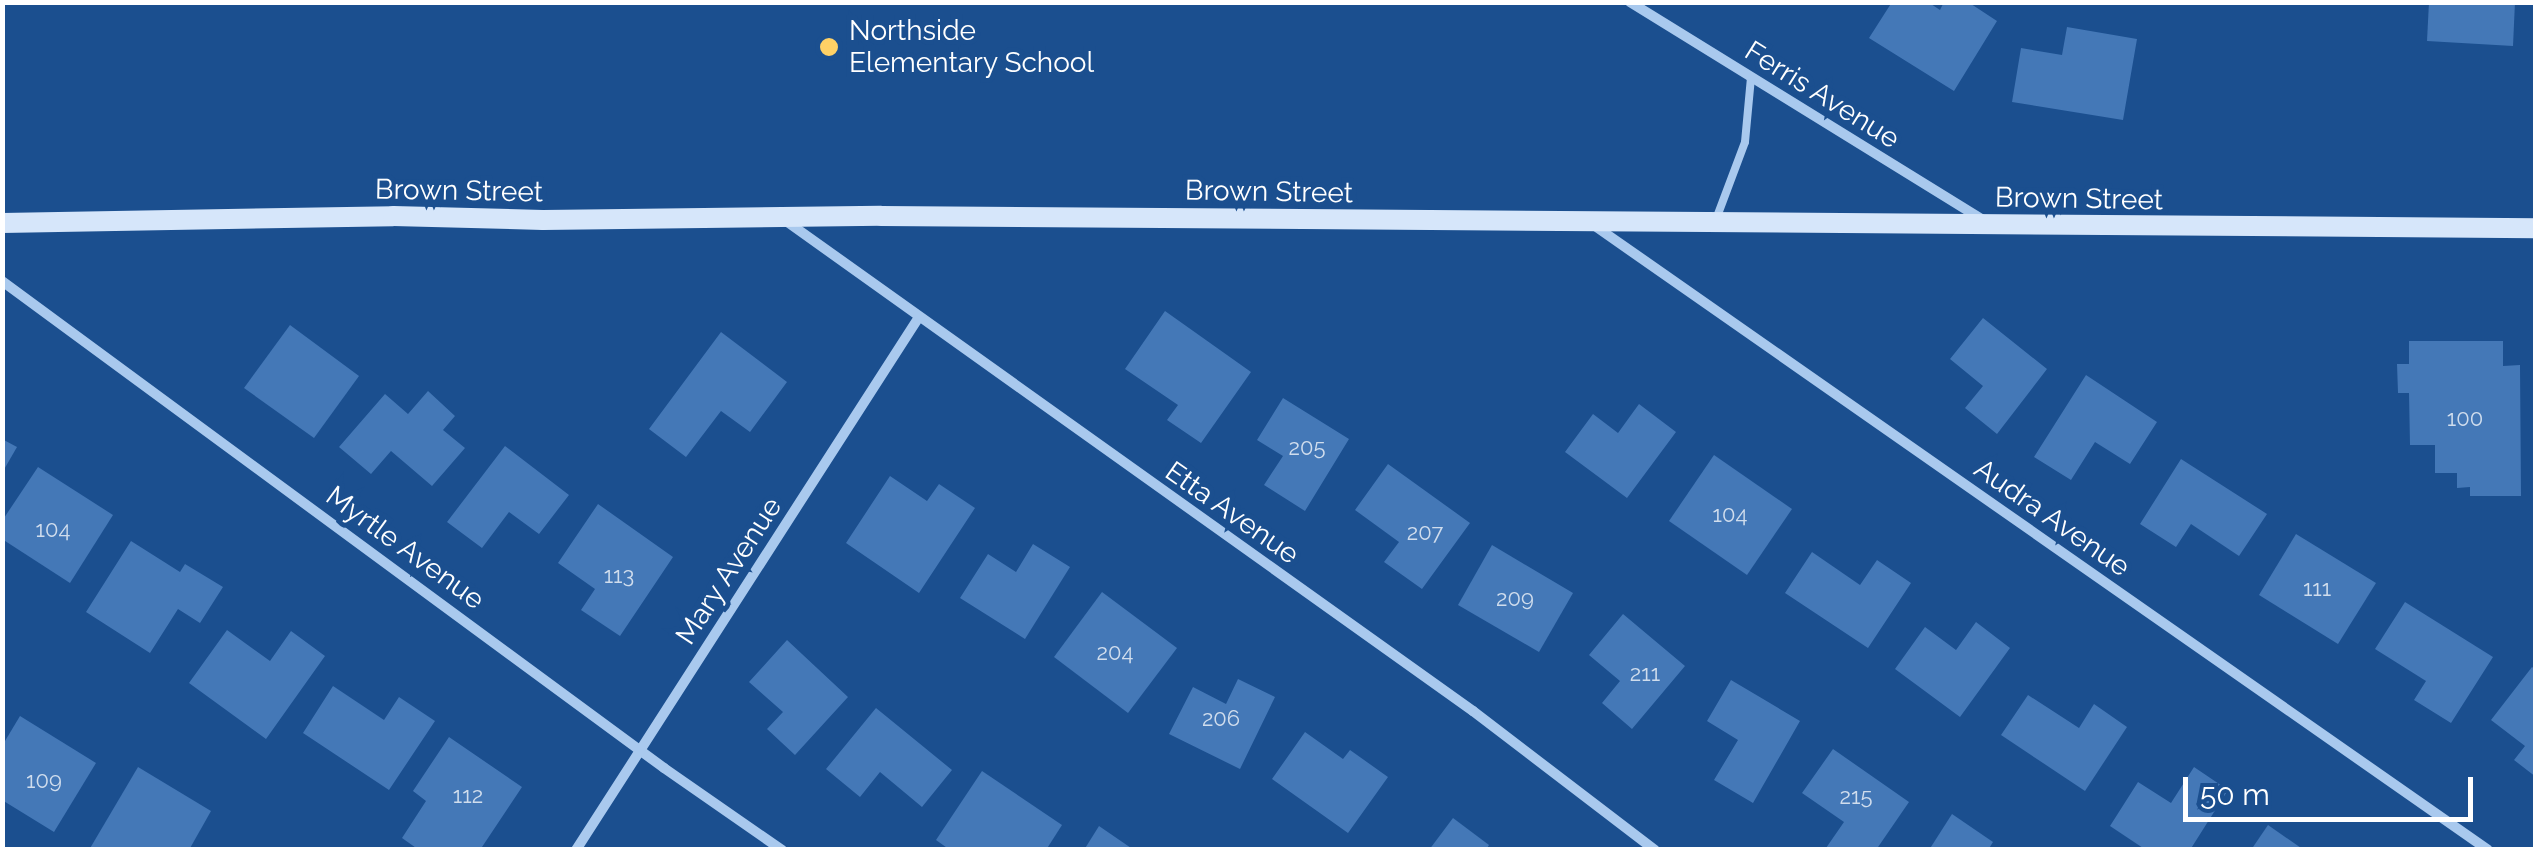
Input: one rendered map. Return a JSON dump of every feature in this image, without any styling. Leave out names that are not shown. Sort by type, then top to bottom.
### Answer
[{"type":"main road","name":"Brown Street","points":[[2,223],[393,216],[542,220],[782,217],[2536,228]]},
{"type":"street","name":"Ferris Avenue","points":[[1630,2],[1991,225]]},
{"type":"street","name":"Etta Avenue","points":[[782,217],[1473,711],[1654,850]]},
{"type":"street","name":"Audra Avenue","points":[[1590,222],[2488,850]]},
{"type":"street","name":"Myrtle Avenue","points":[[2,280],[642,748],[664,768],[782,850]]},
{"type":"street","name":"Mary Avenue","points":[[576,850],[919,317]]},
{"type":"lane","points":[[1714,223],[1745,142],[1750,77]]},
{"type":"building","points":[[1892,2],[1928,2],[1940,10],[1944,2],[1968,2],[1997,21],[1954,91],[1869,38]]},
{"type":"building","points":[[2429,2],[2515,2],[2513,46],[2427,41]]},
{"type":"building","points":[[2067,27],[2137,39],[2123,120],[2012,102],[2021,48],[2062,55]]},
{"type":"building","points":[[1165,311],[1251,372],[1201,443],[1167,420],[1178,405],[1125,369]]},
{"type":"building","points":[[1983,318],[2047,369],[1997,434],[1965,408],[1983,386],[1950,359]]},
{"type":"building","points":[[290,325],[359,376],[314,438],[244,388]]},
{"type":"building","points":[[721,332],[787,382],[750,432],[721,411],[686,457],[649,429]]},
{"type":"building","points":[[2409,341],[2503,341],[2503,366],[2520,365],[2521,496],[2470,496],[2470,487],[2457,488],[2457,473],[2435,473],[2435,445],[2410,445],[2409,393],[2398,393],[2397,364],[2409,364]]},
{"type":"building","points":[[2086,375],[2157,422],[2130,464],[2095,442],[2071,480],[2034,457]]},
{"type":"building","points":[[428,391],[455,416],[443,430],[465,448],[432,486],[391,451],[371,474],[339,447],[385,394],[408,414]]},
{"type":"building","points":[[1283,398],[1349,439],[1305,511],[1264,485],[1283,456],[1257,440]]},
{"type":"building","points":[[1639,404],[1676,432],[1627,498],[1565,452],[1593,414],[1618,433]]},
{"type":"building","points":[[2,439],[17,447],[2,473]]},
{"type":"building","points":[[505,446],[569,495],[539,534],[509,512],[482,548],[447,522]]},
{"type":"building","points":[[1714,455],[1792,509],[1747,575],[1669,521]]},
{"type":"building","points":[[2181,459],[2267,514],[2239,556],[2191,524],[2176,547],[2140,524]]},
{"type":"building","points":[[1388,464],[1470,523],[1422,589],[1384,562],[1399,542],[1355,510]]},
{"type":"building","points":[[38,467],[113,515],[70,583],[2,539],[2,521]]},
{"type":"building","points":[[890,476],[927,501],[939,484],[975,508],[919,593],[846,543]]},
{"type":"building","points":[[598,504],[673,557],[620,636],[581,610],[595,589],[558,563]]},
{"type":"building","points":[[2296,534],[2376,583],[2338,644],[2259,595]]},
{"type":"building","points":[[131,541],[180,572],[185,564],[223,587],[200,623],[178,609],[150,653],[86,612]]},
{"type":"building","points":[[1033,544],[1070,567],[1025,639],[960,598],[988,554],[1016,572]]},
{"type":"building","points":[[1492,545],[1573,593],[1539,652],[1458,605]]},
{"type":"building","points":[[1812,552],[1860,585],[1877,560],[1911,583],[1868,648],[1785,593]]},
{"type":"building","points":[[1102,592],[1177,648],[1128,713],[1054,657]]},
{"type":"building","points":[[2405,602],[2493,657],[2451,723],[2414,700],[2426,681],[2375,649]]},
{"type":"building","points":[[1623,614],[1685,666],[1632,729],[1602,703],[1620,681],[1589,655]]},
{"type":"building","points":[[1976,622],[2010,648],[1960,717],[1895,669],[1925,627],[1956,650]]},
{"type":"building","points":[[227,630],[270,661],[291,631],[325,656],[266,739],[189,683]]},
{"type":"building","points":[[787,640],[848,697],[795,755],[767,729],[783,712],[749,682]]},
{"type":"building","points":[[2532,667],[2536,670],[2536,777],[2514,760],[2525,746],[2491,720]]},
{"type":"building","points":[[1238,679],[1275,697],[1240,769],[1169,734],[1193,687],[1226,704]]},
{"type":"building","points":[[1731,680],[1800,721],[1753,803],[1714,780],[1738,740],[1707,721]]},
{"type":"building","points":[[333,686],[384,720],[399,697],[435,721],[389,790],[303,733]]},
{"type":"building","points":[[2028,695],[2079,728],[2094,704],[2127,727],[2085,791],[2001,735]]},
{"type":"building","points":[[876,708],[952,770],[922,807],[880,772],[860,797],[826,769]]},
{"type":"building","points":[[20,716],[96,763],[54,832],[2,800],[2,746]]},
{"type":"building","points":[[1305,732],[1343,759],[1350,750],[1388,777],[1348,833],[1272,779]]},
{"type":"building","points":[[449,737],[522,787],[480,850],[419,850],[402,838],[426,801],[413,791]]},
{"type":"building","points":[[1833,749],[1909,802],[1876,850],[1826,848],[1844,822],[1802,793]]},
{"type":"building","points":[[138,767],[211,811],[189,850],[89,850]]},
{"type":"building","points":[[2194,767],[2228,790],[2190,850],[2146,850],[2110,826],[2138,782],[2171,803]]},
{"type":"building","points":[[982,771],[1062,825],[1046,850],[950,850],[936,840]]},
{"type":"building","points":[[1952,814],[1993,842],[1988,850],[1929,850]]},
{"type":"building","points":[[1453,818],[1489,845],[1486,850],[1429,850]]},
{"type":"building","points":[[2268,825],[2304,850],[2251,850]]},
{"type":"building","points":[[1099,826],[1134,850],[1084,850]]},
{"type":"place","name":"Northside Elementary School","points":[[829,47]]}]
